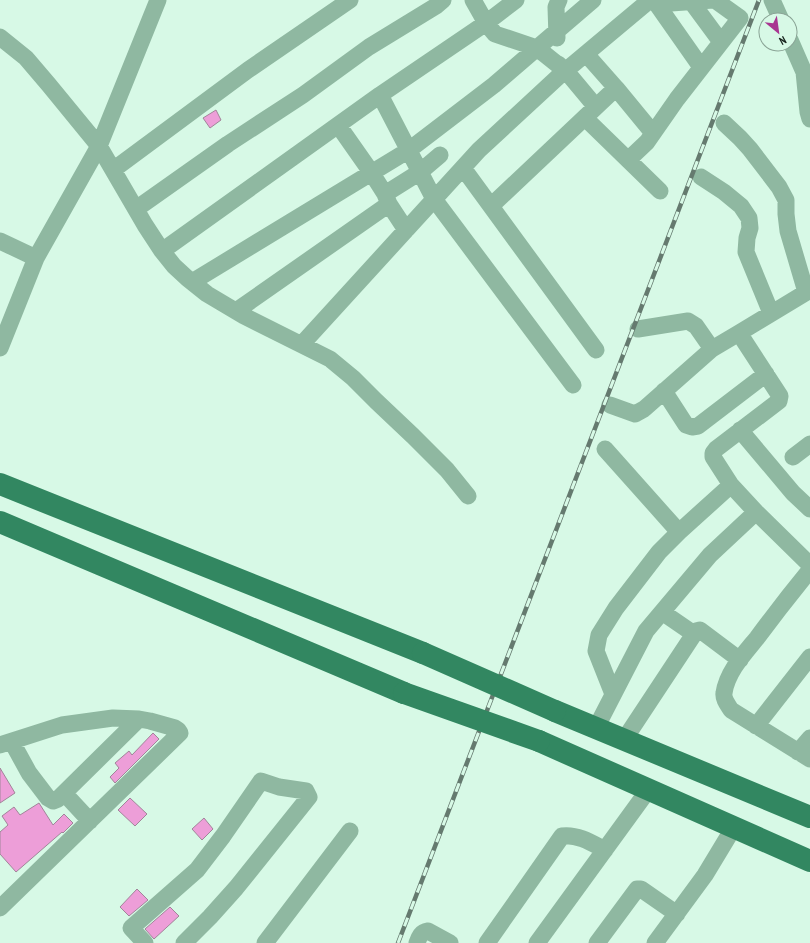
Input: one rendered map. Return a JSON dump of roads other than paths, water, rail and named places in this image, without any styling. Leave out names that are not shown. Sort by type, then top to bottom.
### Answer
[{"type":"main road","points":[[0,484],[423,653],[555,711],[810,817]]},
{"type":"main road","points":[[0,522],[404,693],[539,741],[810,861]]},
{"type":"street","points":[[0,348],[36,258],[99,146],[158,0]]},
{"type":"street","points":[[113,170],[248,70],[350,0]]},
{"type":"street","points":[[473,0],[486,23],[495,34],[537,48],[561,67],[590,113],[628,160],[660,192]]},
{"type":"street","points":[[162,252],[380,95],[486,23],[516,0]]},
{"type":"street","points":[[559,0],[556,7],[561,67]]},
{"type":"street","points":[[192,282],[409,150],[494,85],[593,0]]},
{"type":"street","points":[[302,344],[458,172],[561,67],[586,54],[655,1],[714,0],[740,18],[677,99],[647,142],[628,160]]},
{"type":"street","points":[[772,0],[777,12]]},
{"type":"street","points":[[655,1],[701,68]]},
{"type":"street","points":[[691,1],[721,42]]},
{"type":"street","points":[[136,210],[228,144],[303,95],[370,47],[437,2]]},
{"type":"street","points":[[0,37],[26,58],[99,146],[162,252],[174,266],[206,294],[330,359],[353,378],[413,436],[447,470],[468,496]]},
{"type":"street","points":[[798,51],[806,62],[804,72],[810,120]]},
{"type":"street","points":[[586,54],[653,133]]},
{"type":"street","points":[[491,206],[616,88]]},
{"type":"street","points":[[380,95],[434,199],[573,386]]},
{"type":"street","points":[[610,405],[635,414],[644,409],[712,349],[808,291],[788,231],[786,200],[779,187],[750,149],[724,123]]},
{"type":"street","points":[[338,125],[371,172],[406,230]]},
{"type":"street","points":[[427,136],[440,155],[491,206],[596,350]]},
{"type":"street","points":[[236,311],[387,199],[440,155]]},
{"type":"street","points":[[701,177],[724,192],[741,206],[749,218],[750,228],[747,238],[746,252],[771,313]]},
{"type":"street","points":[[0,241],[36,258]]},
{"type":"street","points":[[638,329],[688,322],[696,326],[712,349]]},
{"type":"street","points":[[739,333],[780,396],[778,400],[716,449],[713,453],[713,457],[731,485],[810,565]]},
{"type":"street","points":[[664,391],[686,425],[692,427],[698,426],[766,374]]},
{"type":"street","points":[[740,430],[793,493],[810,509]]},
{"type":"street","points":[[793,457],[810,444]]},
{"type":"street","points":[[605,449],[679,532]]},
{"type":"street","points":[[613,694],[596,651],[600,635],[616,608],[659,552],[731,485]]},
{"type":"street","points":[[596,728],[646,631],[710,555],[756,512]]},
{"type":"street","points":[[810,570],[783,602],[735,666],[728,681],[724,695],[731,710],[804,755],[810,738]]},
{"type":"street","points":[[662,612],[694,634]]},
{"type":"street","points":[[624,740],[696,631],[700,630],[740,660]]},
{"type":"street","points":[[756,726],[810,657]]},
{"type":"street","points":[[0,908],[180,734],[175,728],[150,721],[139,719],[113,718],[62,725],[6,743],[48,798],[53,801],[58,799],[139,719]]},
{"type":"street","points":[[145,943],[131,928],[197,870],[223,836],[261,781],[279,787],[306,791],[309,797],[236,888],[184,943]]},
{"type":"street","points":[[537,943],[649,790]]},
{"type":"street","points":[[64,793],[90,821]]},
{"type":"street","points":[[655,943],[705,875],[734,827]]},
{"type":"street","points":[[265,943],[350,831]]},
{"type":"street","points":[[487,943],[562,836],[568,835],[584,839],[605,850]]},
{"type":"street","points":[[597,943],[637,890],[641,889],[676,914]]},
{"type":"street","points":[[417,943],[420,935],[428,931],[450,943]]},
{"type":"railway","points":[[398,943],[759,0]]}]
